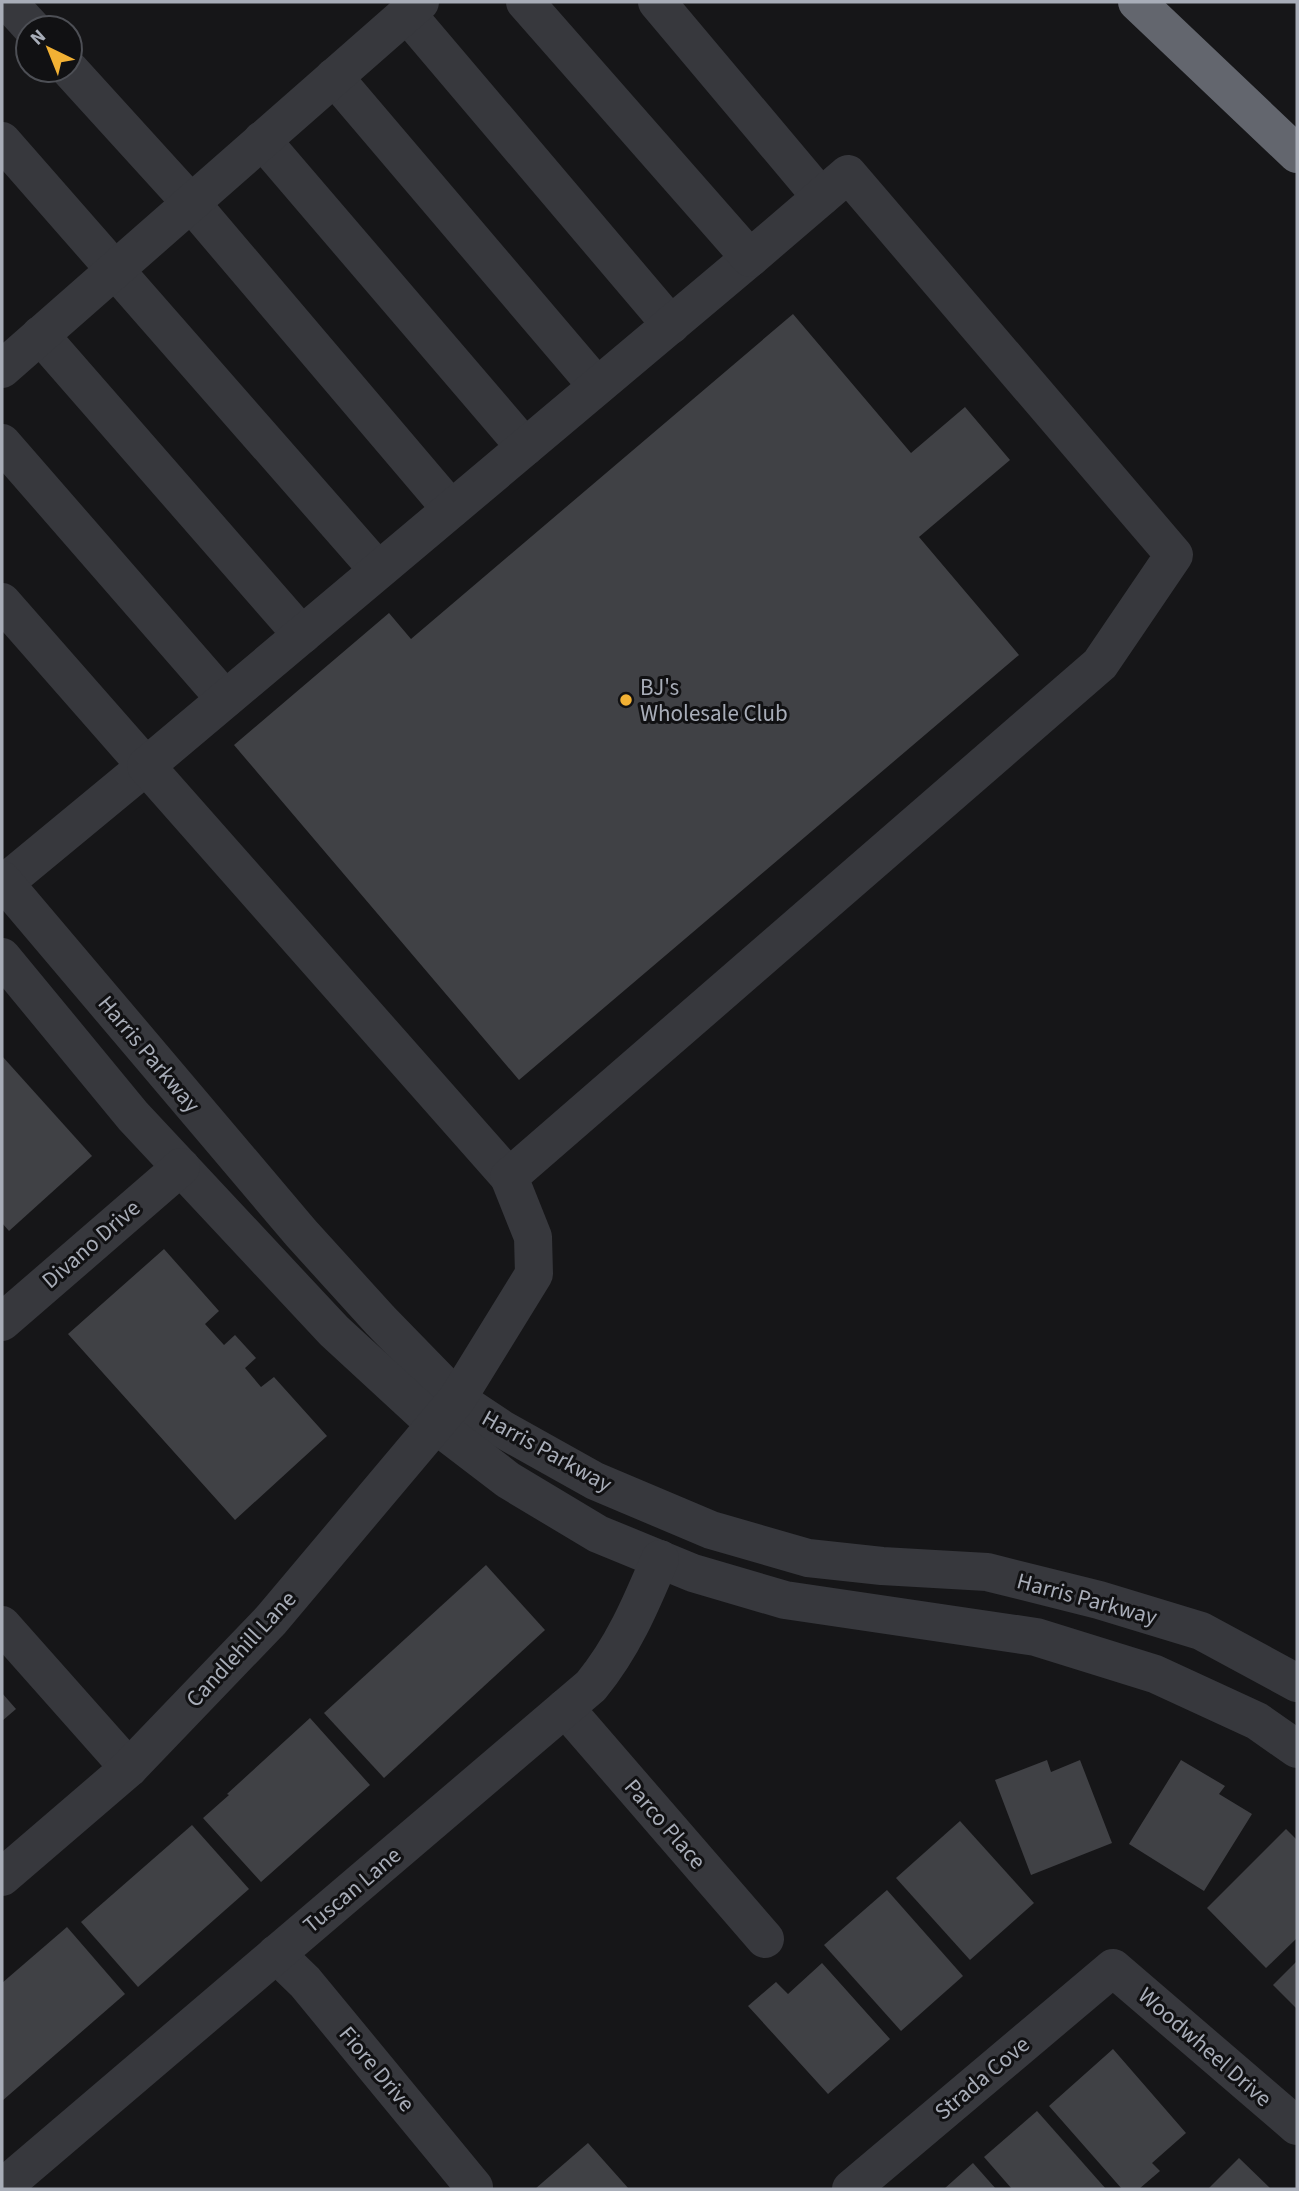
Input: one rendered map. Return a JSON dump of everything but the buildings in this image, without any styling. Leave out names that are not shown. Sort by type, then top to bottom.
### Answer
[{"type":"highway","points":[[1137,2],[1297,154]]},
{"type":"street","points":[[525,2],[750,258]]},
{"type":"street","points":[[657,2],[821,197]]},
{"type":"street","points":[[2,369],[414,8],[671,325]]},
{"type":"street","points":[[334,77],[597,386]]},
{"type":"street","points":[[83,84],[191,203],[451,509]]},
{"type":"street","points":[[262,140],[525,447]]},
{"type":"street","points":[[2,141],[378,570]]},
{"type":"street","points":[[3,882],[302,635],[848,174],[1174,555],[1100,664],[509,1177]]},
{"type":"street","points":[[40,335],[302,635]]},
{"type":"street","points":[[2,443],[225,699]]},
{"type":"street","name":"Candlehill Lane","points":[[2,602],[509,1177],[533,1237],[534,1274],[447,1412],[271,1620],[129,1768],[2,1877]]},
{"type":"street","name":"Harris Parkway","points":[[3,882],[301,1233],[380,1320],[447,1412],[508,1480],[598,1534],[693,1573],[785,1600],[1036,1637],[1155,1674],[1257,1721],[1297,1749]]},
{"type":"street","name":"Harris Parkway","points":[[2,957],[133,1116],[334,1331],[447,1412],[502,1429],[595,1481],[711,1530],[808,1558],[882,1566],[987,1572],[1099,1600],[1201,1631],[1297,1683]]},
{"type":"street","name":"Divano Drive","points":[[7,1307],[181,1167]]},
{"type":"street","name":"Tuscan Lane","points":[[2,2188],[591,1686],[611,1662],[626,1636],[660,1559]]},
{"type":"street","points":[[2,1625],[129,1768]]},
{"type":"street","name":"Parco Place","points":[[565,1708],[765,1939]]},
{"type":"street","name":"Fiore Drive","points":[[276,1954],[306,1982],[474,2187]]},
{"type":"street","name":"Woodwheel Drive","points":[[1113,1968],[1297,2126]]},
{"type":"street","name":"Strada Cove","points":[[851,2189],[1113,1968]]},
{"type":"place","name":"BJ's Wholesale Club","points":[[626,700]]}]
